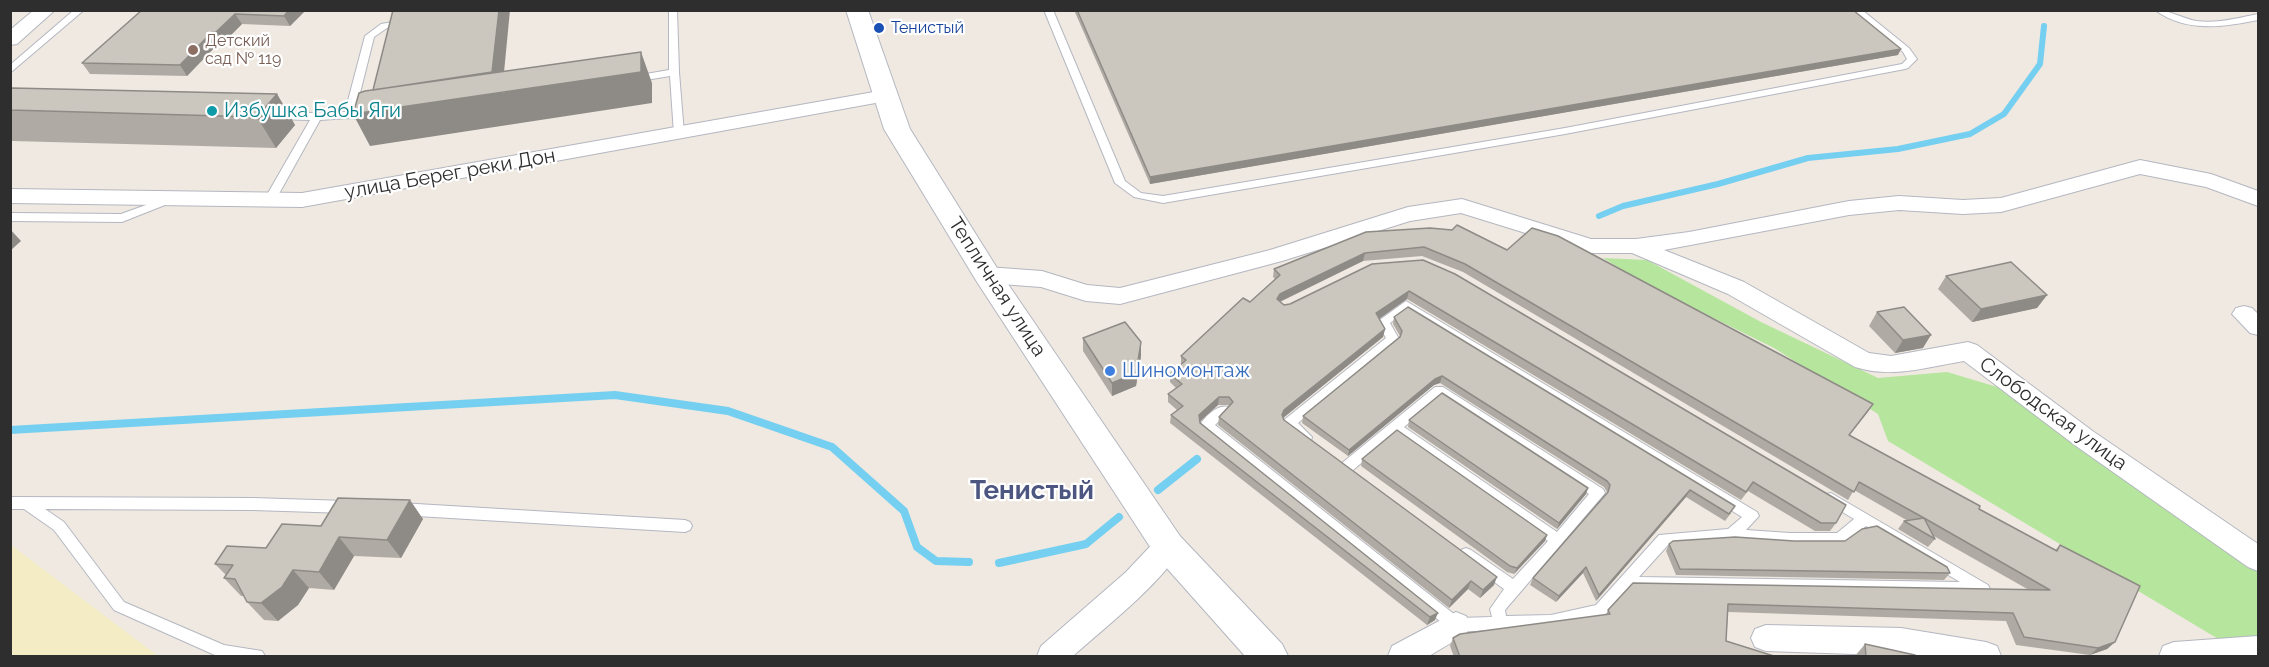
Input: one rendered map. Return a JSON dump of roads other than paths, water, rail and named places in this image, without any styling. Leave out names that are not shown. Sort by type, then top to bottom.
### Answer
[{"type":"street","points":[[10,40],[46,10]]},
{"type":"street","name":"Тепличная улица","points":[[857,10],[897,129],[987,275],[1168,546],[1269,657]]},
{"type":"street","name":"улица Берег реки Дон","points":[[10,196],[302,200],[885,96]]},
{"type":"street","points":[[987,275],[1042,279],[1086,293],[1120,296],[1274,256],[1408,214],[1462,206],[1590,246],[1636,246],[1689,239],[1849,208],[1899,203],[1963,207],[2001,206],[2140,167],[2211,181],[2259,199]]},
{"type":"street","name":"Слободская улица","points":[[1636,246],[1736,288],[1864,361],[1891,365],[1968,351],[2085,439],[2259,559]]},
{"type":"street","points":[[1052,657],[1136,581],[1168,546]]},
{"type":"street","points":[[1403,657],[1456,624]]},
{"type":"street","points":[[1766,638],[1901,641],[1986,657]]},
{"type":"street","points":[[2174,657],[2259,649]]},
{"type":"lane","points":[[10,69],[80,10]]},
{"type":"lane","points":[[674,10],[674,72],[679,134]]},
{"type":"lane","points":[[1048,10],[1120,183],[1131,194],[1147,200],[1171,200],[1565,131],[1905,66],[1912,59],[1906,50],[1856,10]]},
{"type":"lane","points":[[2159,10],[2181,22],[2198,25],[2216,25],[2259,17]]},
{"type":"lane","points":[[349,115],[370,36],[384,26],[417,21]]},
{"type":"lane","points":[[628,80],[674,72]]},
{"type":"lane","points":[[258,116],[349,115],[376,118]]},
{"type":"lane","points":[[269,200],[285,177],[308,130],[317,117]]},
{"type":"lane","points":[[10,217],[122,218],[171,199]]},
{"type":"lane","points":[[1314,442],[1289,423],[1393,339],[1383,322],[1406,305],[1752,516],[1731,535]]},
{"type":"lane","points":[[1347,467],[1439,390],[1598,493],[1497,609],[1501,623]]},
{"type":"lane","points":[[1224,410],[1206,425],[1456,624],[1551,621],[1600,610],[1664,539],[1731,535],[1790,539],[1840,539],[1864,518]]},
{"type":"lane","points":[[1395,428],[1558,540]]},
{"type":"lane","points":[[1625,583],[1983,589],[1824,494]]},
{"type":"lane","points":[[10,503],[253,504],[360,508]]},
{"type":"lane","points":[[27,503],[59,526],[119,606],[223,652],[257,657]]},
{"type":"lane","points":[[384,508],[685,526]]},
{"type":"lane","points":[[1458,548],[1514,588]]},
{"type":"waterway","points":[[1599,216],[1623,206],[1718,184],[1808,158],[1898,149],[1970,134],[2004,114],[2040,64],[2044,26]]},
{"type":"waterway","points":[[10,430],[615,395],[728,411],[832,447],[904,511],[917,547],[936,561],[969,562]]},
{"type":"waterway","points":[[1158,490],[1197,459]]},
{"type":"waterway","points":[[999,563],[1086,544],[1119,517]]},
{"type":"place","name":"Тенистый","points":[[879,28]]},
{"type":"place","name":"Детский сад № 119","points":[[193,50]]},
{"type":"place","name":"Избушка Бабы Яги","points":[[212,111]]},
{"type":"place","name":"Шиномонтаж","points":[[1110,371]]},
{"type":"district","name":"Тенистый","points":[[1032,491]]}]
